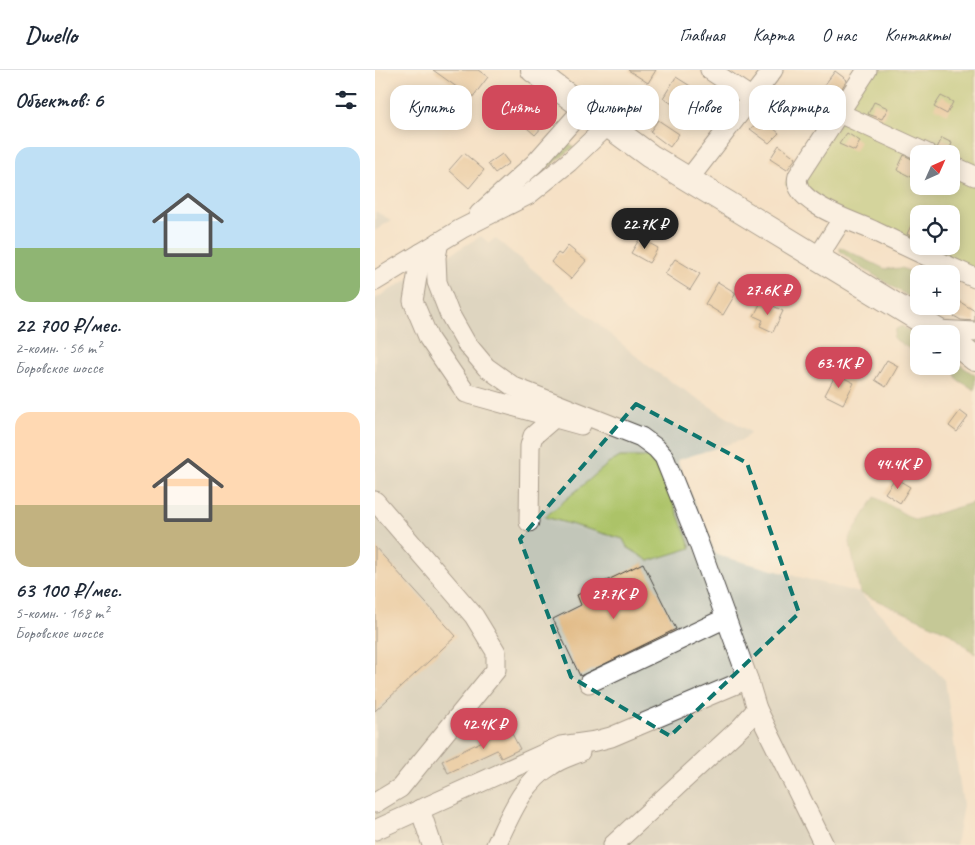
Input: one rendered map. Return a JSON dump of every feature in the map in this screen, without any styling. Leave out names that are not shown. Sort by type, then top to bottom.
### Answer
[{"type":"main road","points":[[533,70],[567,96]]},
{"type":"main road","points":[[613,130],[689,180],[929,325]]},
{"type":"main road","points":[[960,347],[975,359]]},
{"type":"street","points":[[710,70],[749,96]]},
{"type":"street","points":[[762,85],[773,70]]},
{"type":"street","points":[[846,103],[867,70]]},
{"type":"street","points":[[689,180],[749,102]]},
{"type":"street","points":[[846,117],[910,146]]},
{"type":"street","points":[[461,229],[529,169],[567,126]]},
{"type":"street","points":[[375,281],[461,229],[515,203],[535,190],[575,157],[603,130]]},
{"type":"street","points":[[828,130],[798,176],[796,182],[798,188],[810,200],[842,219],[873,230],[897,243],[975,278]]},
{"type":"street","points":[[960,169],[975,176]]},
{"type":"street","points":[[818,258],[842,219]]},
{"type":"street","points":[[439,242],[436,256],[437,282],[449,313],[466,343],[486,367],[514,387],[641,437],[656,448],[664,457],[726,618],[757,709],[824,845]]},
{"type":"street","points":[[421,253],[413,301],[429,339],[467,393],[605,432],[641,437]]},
{"type":"street","points":[[960,333],[975,332]]},
{"type":"street","points":[[529,522],[530,446],[533,436],[555,417]]},
{"type":"street","points":[[375,501],[474,616],[496,652],[497,661],[496,670],[400,788],[375,803]]},
{"type":"street","points":[[589,683],[726,618]]},
{"type":"street","points":[[496,845],[516,803],[539,775],[551,765],[611,737],[748,679]]},
{"type":"street","points":[[613,845],[629,836],[741,727],[757,709]]},
{"type":"street","points":[[375,830],[561,746],[596,742],[611,737]]},
{"type":"street","points":[[420,809],[432,845]]},
{"type":"highlighted area","points":[[636,404],[747,463],[799,613],[670,736],[571,677],[520,539]]},
{"type":"shaded area","points":[[375,211],[391,220],[375,231]]},
{"type":"shaded area","points":[[481,236],[489,243],[495,238],[653,370],[750,432],[745,439],[677,460],[716,555],[860,593],[945,680],[963,805],[956,845],[375,845],[375,299]]},
{"type":"green space","points":[[863,70],[975,70],[975,283],[960,276],[960,265],[939,265],[919,255],[960,255],[960,205],[910,205],[910,251],[802,197],[785,184],[822,130],[846,130],[846,95]]},
{"type":"green space","points":[[568,142],[574,147],[542,173],[540,168]]},
{"type":"green space","points":[[840,247],[885,269],[902,268],[910,272],[910,297],[856,264],[840,251]]},
{"type":"green space","points":[[939,315],[949,315],[948,317]]},
{"type":"green space","points":[[902,326],[910,331],[910,349],[893,338],[896,329]]},
{"type":"green space","points":[[960,365],[975,375],[975,390],[958,380],[955,375],[960,375]]},
{"type":"green space","points":[[620,457],[650,457],[657,460],[691,548],[649,561],[627,547],[623,539],[545,517],[608,464]]},
{"type":"green space","points":[[875,497],[915,520],[975,502],[975,654],[950,633],[860,593],[849,538]]},
{"type":"building","points":[[433,70],[478,70],[488,77],[472,98],[472,85],[454,85]]},
{"type":"building","points":[[628,70],[656,70],[648,83]]},
{"type":"building","points":[[835,71],[847,80],[844,85],[824,85]]},
{"type":"building","points":[[676,77],[689,85],[671,85]]},
{"type":"building","points":[[669,88],[669,102],[663,98]]},
{"type":"building","points":[[941,96],[953,102],[947,114],[934,107]]},
{"type":"building","points":[[874,102],[888,108],[882,119],[868,114]]},
{"type":"building","points":[[659,121],[669,127],[669,130],[679,134],[670,147],[650,132],[651,130],[659,130]]},
{"type":"building","points":[[529,130],[539,130],[535,135]]},
{"type":"building","points":[[751,130],[775,130],[779,133],[769,143]]},
{"type":"building","points":[[847,133],[860,141],[855,151],[839,144]]},
{"type":"building","points":[[942,138],[952,143],[951,145],[938,145]]},
{"type":"building","points":[[779,145],[796,158],[787,170],[770,159]]},
{"type":"building","points":[[464,153],[484,170],[469,188],[449,170]]},
{"type":"building","points":[[502,154],[509,163],[495,173],[488,164]]},
{"type":"building","points":[[904,155],[910,158],[910,176],[897,170]]},
{"type":"building","points":[[640,238],[658,248],[649,263],[631,253]]},
{"type":"building","points":[[568,246],[586,261],[571,279],[551,262],[558,253],[561,255]]},
{"type":"building","points":[[675,259],[700,274],[690,290],[665,274]]},
{"type":"building","points":[[718,282],[736,293],[723,315],[705,304]]},
{"type":"building","points":[[762,300],[783,311],[773,332],[760,326],[763,320],[754,316]]},
{"type":"building","points":[[960,302],[975,311],[975,321],[961,320],[952,315],[960,315]]},
{"type":"building","points":[[887,360],[898,366],[886,387],[875,380]]},
{"type":"building","points":[[836,374],[854,383],[843,404],[825,395]]},
{"type":"building","points":[[960,411],[968,417],[957,432],[949,426]]},
{"type":"building","points":[[895,478],[910,487],[900,503],[885,493]]},
{"type":"building","points":[[375,547],[456,636],[375,711]]},
{"type":"building","points":[[643,563],[676,629],[580,676],[553,619],[581,605],[577,595]]},
{"type":"building","points":[[509,728],[520,749],[501,758],[497,750],[448,773],[442,761]]}]
